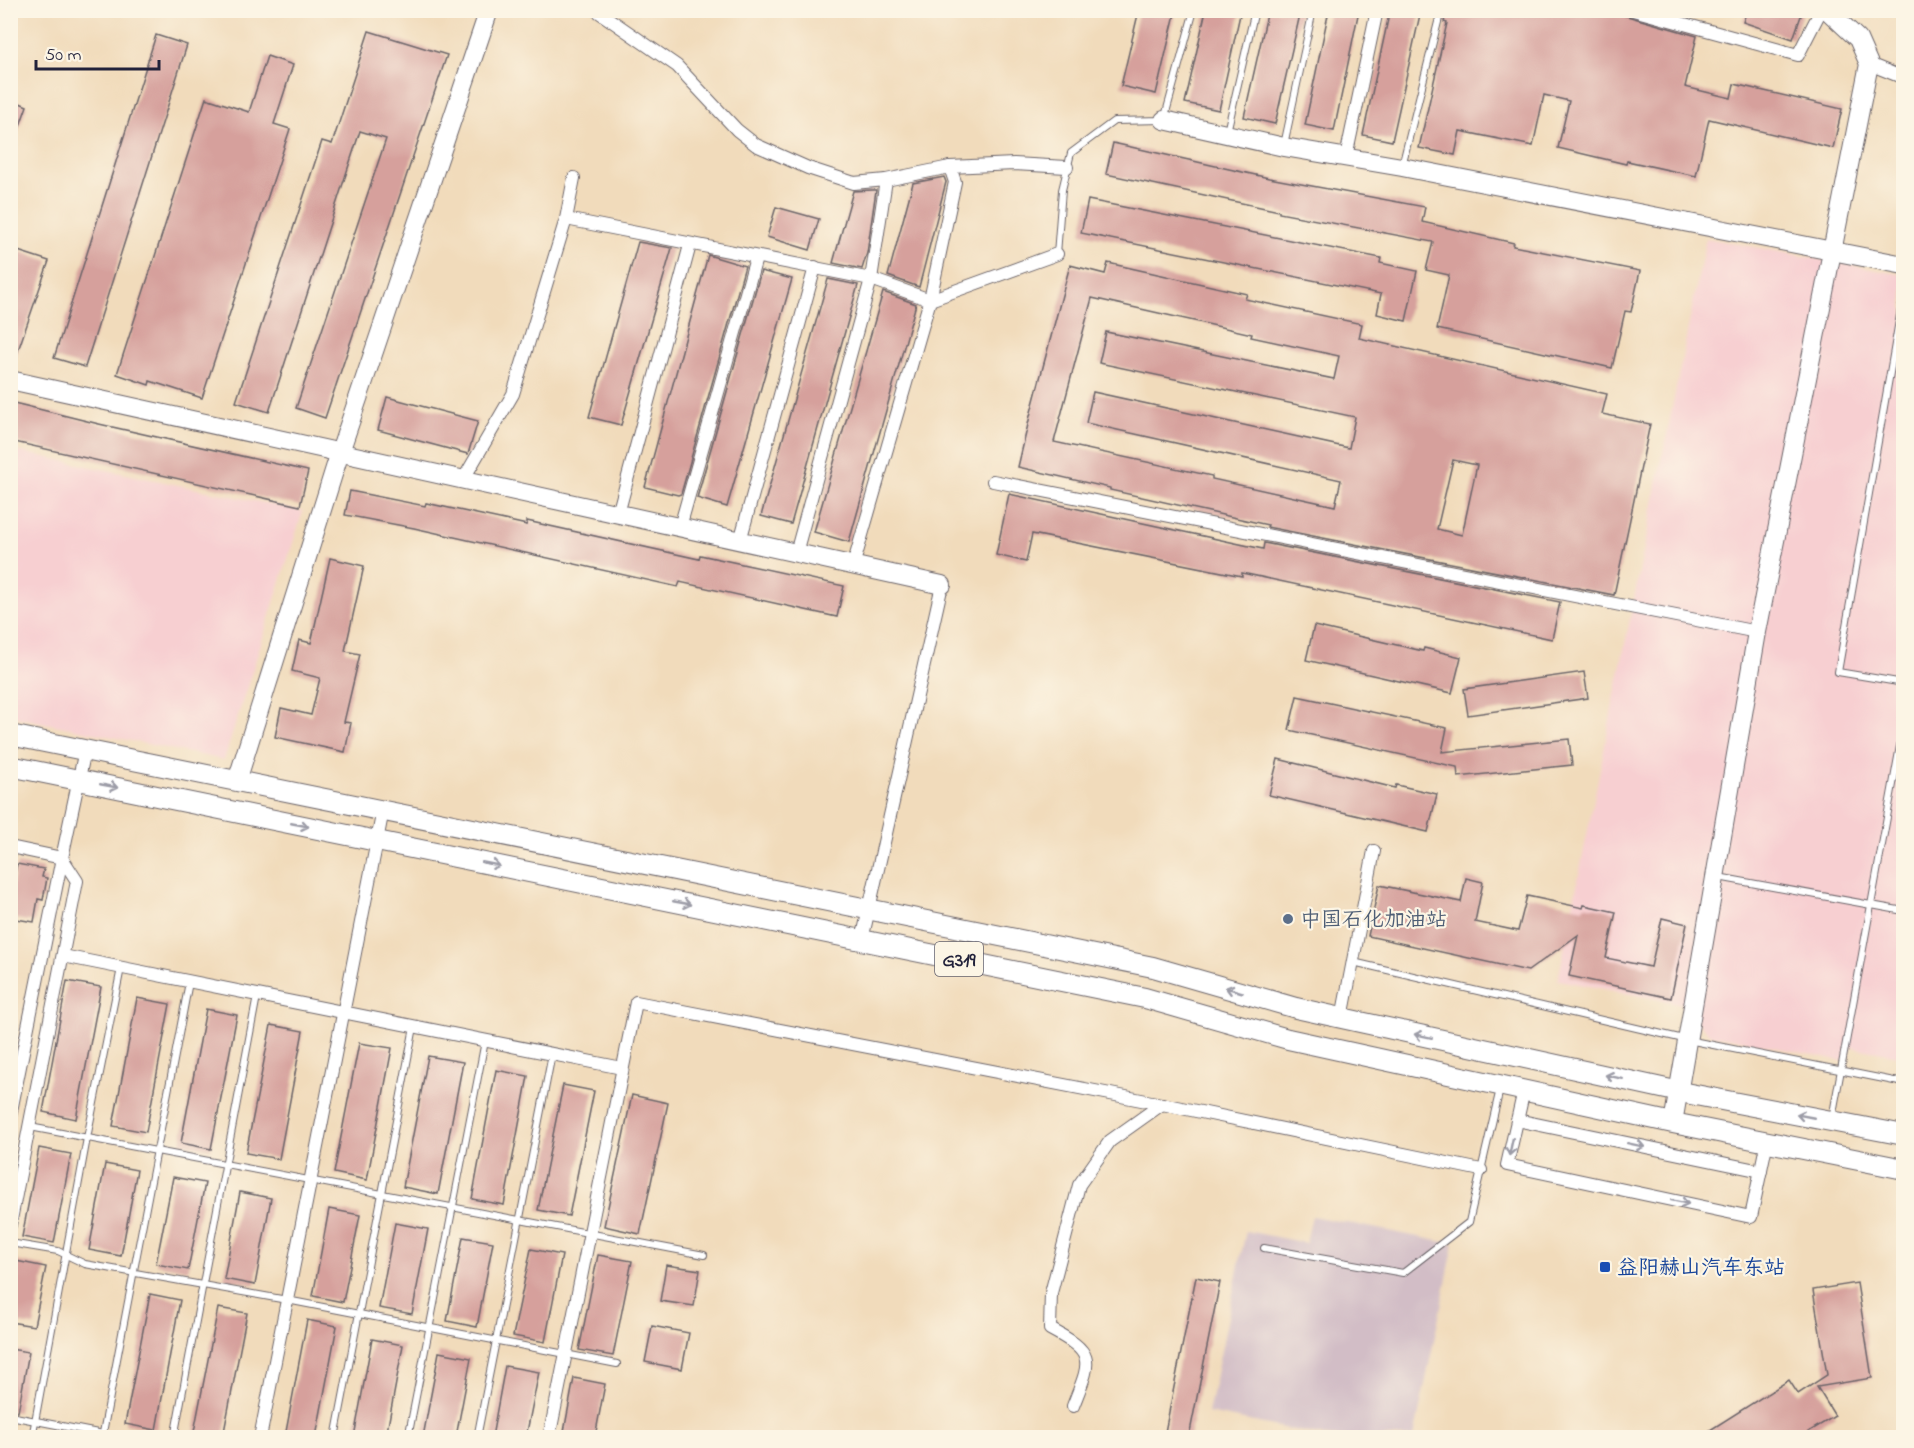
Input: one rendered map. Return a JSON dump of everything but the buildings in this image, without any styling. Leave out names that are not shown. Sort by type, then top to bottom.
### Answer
[{"type":"main road","name":"G319","points":[[10,735],[1153,967],[1296,1008],[1680,1092],[1904,1135]]},
{"type":"main road","name":"G319","points":[[10,766],[1145,998],[1288,1039],[1673,1123],[1904,1169]]},
{"type":"street","points":[[237,781],[340,452],[489,10]]},
{"type":"street","points":[[596,10],[677,66],[737,130],[756,145],[808,168],[854,183],[886,180],[950,167],[1014,164],[1067,167]]},
{"type":"street","points":[[1346,157],[1377,10]]},
{"type":"street","points":[[1633,10],[1657,13],[1798,55],[1821,10]]},
{"type":"street","points":[[1673,1123],[1757,632],[1869,64],[1858,39],[1827,10]]},
{"type":"street","points":[[1869,64],[1904,78]]},
{"type":"street","points":[[1164,120],[1284,147],[1402,167],[1904,265]]},
{"type":"street","points":[[853,566],[930,300],[955,182],[950,167]]},
{"type":"street","points":[[463,480],[513,394],[566,219],[574,178]]},
{"type":"street","points":[[796,553],[872,279],[886,180]]},
{"type":"street","points":[[566,219],[872,279],[930,300],[1057,254]]},
{"type":"street","points":[[618,514],[690,244]]},
{"type":"street","points":[[680,527],[756,258]]},
{"type":"street","points":[[740,541],[814,267]]},
{"type":"street","points":[[10,380],[942,585],[862,940]]},
{"type":"street","points":[[993,481],[1757,632]]},
{"type":"street","points":[[10,1116],[85,750]]},
{"type":"street","points":[[260,1437],[383,810]]},
{"type":"street","points":[[10,848],[62,858],[77,881],[10,1225]]},
{"type":"street","points":[[1342,1018],[1374,851]]},
{"type":"street","points":[[63,956],[622,1068]]},
{"type":"street","points":[[549,1437],[636,1002],[1162,1104],[1481,1170]]},
{"type":"street","points":[[1524,1090],[1507,1165],[1739,1215],[1751,1217],[1767,1142]]},
{"type":"street","points":[[1073,1406],[1087,1369],[1086,1355],[1074,1341],[1050,1329],[1051,1293],[1079,1185],[1110,1141],[1162,1104]]},
{"type":"street","points":[[1517,1120],[1761,1171]]},
{"type":"lane","points":[[1057,254],[1062,190],[1071,153],[1114,122],[1164,120],[1194,10]]},
{"type":"lane","points":[[1227,133],[1255,10]]},
{"type":"lane","points":[[1284,147],[1314,10]]},
{"type":"lane","points":[[1402,167],[1441,10]]},
{"type":"lane","points":[[1904,292],[1838,672],[1904,683]]},
{"type":"lane","points":[[1832,1121],[1904,724]]},
{"type":"lane","points":[[1716,877],[1904,911]]},
{"type":"lane","points":[[1353,962],[1688,1040],[1904,1083]]},
{"type":"lane","points":[[32,1437],[121,968]]},
{"type":"lane","points":[[102,1435],[189,982]]},
{"type":"lane","points":[[174,1437],[256,996]]},
{"type":"lane","points":[[335,1437],[414,1027]]},
{"type":"lane","points":[[408,1437],[485,1041]]},
{"type":"lane","points":[[477,1437],[552,1054]]},
{"type":"lane","points":[[1264,1248],[1403,1273],[1470,1222],[1501,1085]]},
{"type":"lane","points":[[30,1127],[704,1256]]},
{"type":"lane","points":[[10,1243],[58,1251],[85,1264],[287,1300],[617,1364]]},
{"type":"lane","points":[[10,1416],[102,1435],[124,1437]]},
{"type":"shaded area","points":[[1706,238],[1903,275],[1903,1057],[1851,1047],[1847,1062],[1709,1034],[1682,1004],[1558,980]]},
{"type":"shaded area","points":[[11,450],[303,511],[224,760],[11,716]]},
{"type":"shaded area","points":[[1312,1216],[1454,1244],[1414,1437],[1329,1437],[1208,1413],[1246,1231],[1306,1243]]},
{"type":"place","name":"中国石化加油站","points":[[1288,919]]},
{"type":"place","name":"益阳赫山汽车东站","points":[[1605,1267]]}]
